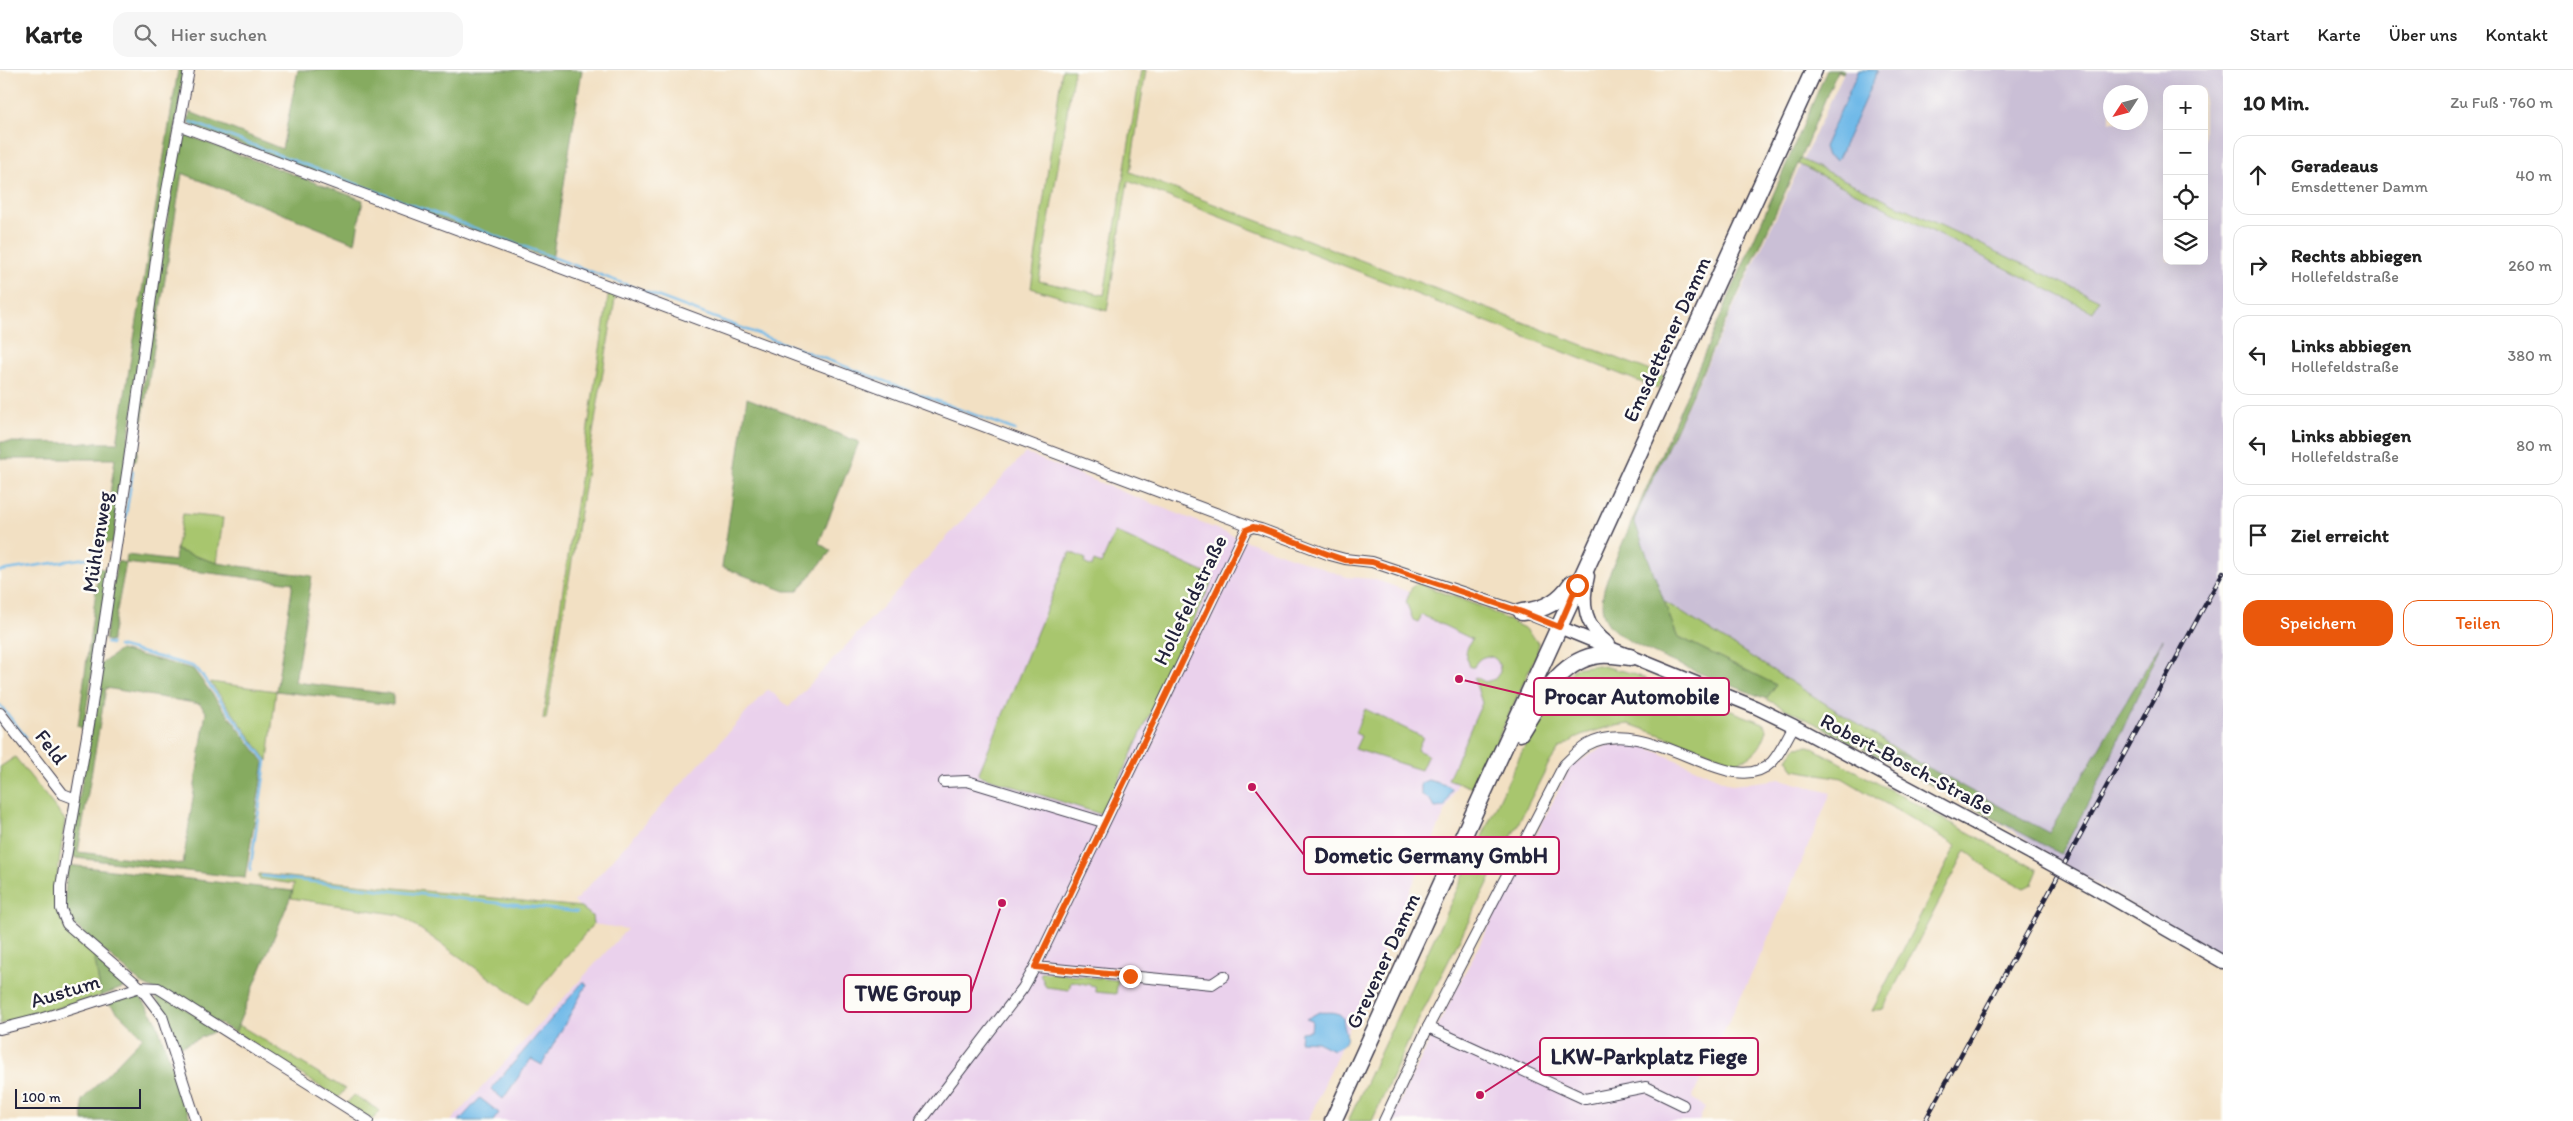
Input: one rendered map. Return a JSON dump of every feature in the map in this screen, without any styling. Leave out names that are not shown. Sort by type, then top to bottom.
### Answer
[{"type":"main road","name":"Emsdettener Damm","points":[[1559,627],[1814,70]]},
{"type":"main road","points":[[1522,612],[1538,610],[1564,595],[1598,543]]},
{"type":"main road","name":"Grevener Damm","points":[[1333,1121],[1559,627]]},
{"type":"main road","points":[[1487,786],[1545,693],[1558,676],[1577,663],[1598,655],[1630,657]]},
{"type":"street","name":"Mühlenweg","points":[[189,70],[181,126],[162,223],[129,460],[61,886],[61,909],[67,924],[77,935],[140,987],[162,1016],[196,1121]]},
{"type":"street","points":[[181,126],[1253,527]]},
{"type":"street","name":"Hollefeldstraße","points":[[921,1121],[1023,988],[1035,967],[1103,822],[1246,530],[1253,527],[1338,557],[1372,562],[1522,612],[1559,627]]},
{"type":"street","points":[[1598,543],[1584,592],[1587,619],[1598,636],[1630,657]]},
{"type":"street","name":"Robert-Bosch-Straße","points":[[1559,627],[1755,707],[1794,726],[2096,889],[2223,962]]},
{"type":"street","name":"Feld","points":[[0,713],[63,794],[76,799]]},
{"type":"street","points":[[1384,1121],[1428,1027],[1564,764],[1587,745],[1617,736],[1636,737],[1724,770],[1749,773],[1760,769],[1772,761],[1794,726]]},
{"type":"street","points":[[944,782],[967,781],[1103,822]]},
{"type":"street","points":[[1035,967],[1212,984],[1224,976]]},
{"type":"street","points":[[140,987],[158,988],[368,1121]]},
{"type":"street","name":"Austum","points":[[0,1029],[40,1019],[140,987]]},
{"type":"street","points":[[1428,1027],[1585,1099],[1646,1087],[1683,1105]]},
{"type":"shaded area","points":[[1845,70],[2223,70],[2223,959],[2055,859],[1662,600],[1634,520]]},
{"type":"shaded area","points":[[1025,453],[1249,542],[1347,577],[1374,579],[1524,634],[1308,1121],[451,1121],[627,929],[593,924],[592,916],[574,902],[768,689],[789,707]]},
{"type":"shaded area","points":[[1639,744],[1733,785],[1780,779],[1831,793],[1764,948],[1692,1098],[1705,1107],[1699,1121],[1391,1121],[1413,1074],[1571,766],[1607,745]]},
{"type":"green space","points":[[178,70],[184,70],[113,543],[103,543],[115,459],[0,459],[0,442],[117,443]]},
{"type":"green space","points":[[298,70],[582,70],[552,260],[194,127],[188,122],[190,112],[282,149]]},
{"type":"green space","points":[[1062,70],[1074,70],[1039,281],[1104,295],[1141,70],[1146,70],[1130,172],[1664,376],[1658,389],[1128,181],[1107,311],[1031,288]]},
{"type":"green space","points":[[1827,70],[1844,70],[1843,73],[1837,71],[1798,164],[1634,520],[1677,636],[1776,685],[1766,699],[1638,646],[1610,626],[1606,621],[1602,603],[1607,579]]},
{"type":"green space","points":[[186,135],[363,200],[355,243],[182,173],[136,461],[132,461],[179,140]]},
{"type":"green space","points":[[1800,159],[2099,300],[2093,312],[1798,164]]},
{"type":"green space","points":[[609,291],[616,293],[546,719],[543,719]]},
{"type":"green space","points":[[747,398],[859,442],[819,543],[831,551],[798,591],[785,591],[722,567]]},
{"type":"green space","points":[[183,514],[223,518],[217,563],[176,550]]},
{"type":"green space","points":[[1115,532],[1214,577],[1103,815],[978,775],[1070,552],[1086,559],[1084,563],[1092,567],[1094,561],[1101,564]]},
{"type":"green space","points":[[176,550],[217,563],[312,576],[295,682],[393,694],[393,705],[276,691],[293,583],[126,563],[127,555],[175,561]]},
{"type":"green space","points":[[117,561],[126,563],[111,642],[105,640]]},
{"type":"green space","points":[[99,568],[109,570],[83,729],[78,726]]},
{"type":"green space","points":[[1417,583],[1482,607],[1524,628],[1539,644],[1537,653],[1475,789],[1448,779],[1482,703],[1474,678],[1476,677],[1485,682],[1495,679],[1500,672],[1499,666],[1497,661],[1490,656],[1481,658],[1474,667],[1470,667],[1465,652],[1472,639],[1422,615],[1418,622],[1413,620],[1406,602],[1412,587]]},
{"type":"green space","points":[[1662,600],[1914,760],[1827,720],[1822,727],[1766,699],[1776,685],[1677,636]]},
{"type":"green space","points":[[2163,639],[2101,778],[2061,854],[1822,727],[1826,720],[1914,760],[2049,833]]},
{"type":"green space","points":[[120,650],[193,669],[264,762],[245,878],[76,858],[70,854],[101,664]],"holes":[[[106,688],[200,704],[206,712],[183,864],[78,852]]]},
{"type":"green space","points":[[1598,665],[1631,673],[1763,723],[1767,730],[1762,742],[1753,754],[1737,762],[1629,724],[1609,727],[1581,735],[1559,749],[1548,765],[1415,1027],[1372,1121],[1348,1121],[1544,705],[1575,668]]},
{"type":"green space","points":[[210,682],[276,691],[268,761]]},
{"type":"green space","points":[[1365,709],[1423,737],[1417,750],[1428,755],[1421,770],[1355,749],[1361,736],[1355,733]]},
{"type":"green space","points":[[1809,746],[2038,870],[2032,884],[2024,888],[1987,869],[1966,850],[1883,1009],[1872,1011],[1956,845],[1842,778],[1794,770],[1788,759],[1796,747]]},
{"type":"green space","points":[[15,757],[65,820],[56,886],[64,927],[94,954],[101,996],[0,1024],[0,767]]},
{"type":"green space","points":[[68,865],[293,891],[235,1032],[141,983],[70,921],[65,893]]},
{"type":"green space","points":[[259,874],[581,907],[592,916],[593,924],[527,1004],[400,915],[291,898],[294,884],[259,879]]},
{"type":"green space","points":[[94,954],[129,982],[125,987],[101,996]]},
{"type":"green space","points":[[1043,972],[1118,980],[1116,994],[1096,992],[1095,986],[1071,981],[1069,990],[1046,987],[1040,974]]},
{"type":"green space","points":[[137,992],[155,1018],[191,1121],[83,1121],[82,1100],[143,1037],[107,1002]]},
{"type":"green space","points":[[153,993],[166,996],[218,1030],[177,1048],[166,1015]]},
{"type":"green space","points":[[239,1025],[345,1089],[338,1098],[235,1032]]},
{"type":"green space","points":[[354,1095],[380,1111],[372,1120],[346,1104]]},
{"type":"water","points":[[1859,70],[1878,70],[1837,161],[1827,156],[1824,147]]},
{"type":"water","points":[[1428,780],[1449,786],[1452,789],[1445,807],[1435,808],[1430,800],[1421,794],[1421,783]]},
{"type":"water","points":[[583,982],[587,984],[542,1065],[531,1059],[503,1099],[491,1089]]},
{"type":"water","points":[[1319,1012],[1337,1013],[1343,1017],[1346,1040],[1338,1048],[1333,1050],[1317,1042],[1300,1041],[1301,1032],[1311,1031],[1312,1021],[1306,1019]]},
{"type":"water","points":[[480,1098],[499,1113],[493,1121],[459,1121]]},
{"type":"waterway","points":[[191,122],[1015,430]]},
{"type":"waterway","points":[[125,521],[133,471]]},
{"type":"waterway","points":[[0,571],[100,556]]},
{"type":"waterway","points":[[106,643],[111,644]]},
{"type":"waterway","points":[[118,646],[192,666],[198,670],[266,761],[250,871]]},
{"type":"waterway","points":[[0,705],[26,737]]},
{"type":"waterway","points":[[262,876],[577,912]]},
{"type":"railway","points":[[1925,1121],[2223,572]]},
{"type":"place","name":"Procar Automobile","points":[[1459,679]]},
{"type":"place","name":"Dometic Germany GmbH","points":[[1252,787]]},
{"type":"place","name":"TWE Group","points":[[1002,903]]},
{"type":"place","name":"LKW-Parkplatz Fiege","points":[[1480,1095]]},
{"type":"route","points":[[1130,976],[1035,967],[1071,895],[1103,822],[1246,530],[1253,527],[1262,529],[1345,560],[1372,562],[1495,605],[1522,612],[1559,627],[1577,585]]}]
